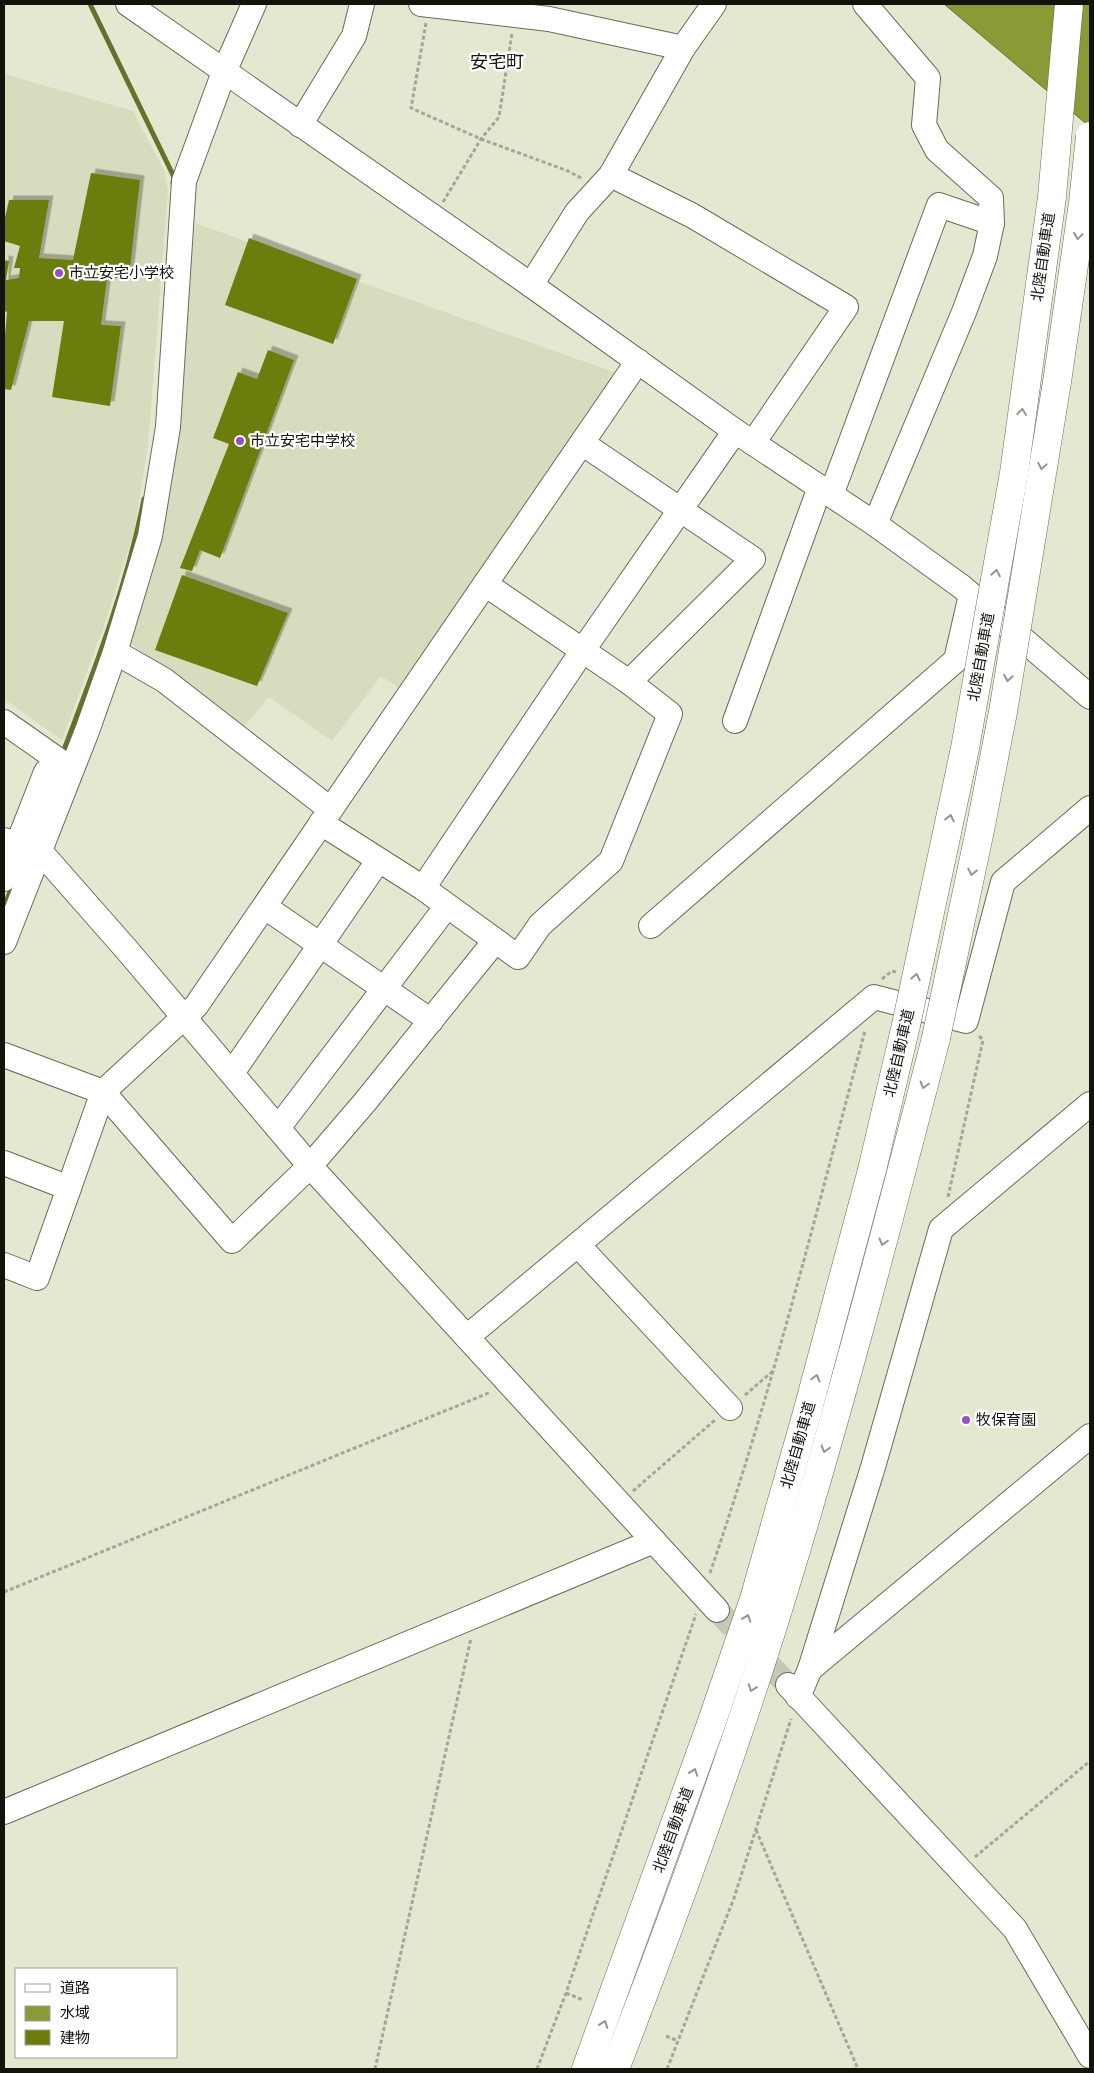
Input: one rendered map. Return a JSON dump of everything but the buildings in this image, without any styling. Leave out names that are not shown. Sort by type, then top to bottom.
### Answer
[{"type":"highway","name":"北陸自動車道","points":[[586,2069],[710,1727],[754,1599],[868,1187],[906,1025],[965,748],[1014,473],[1052,197],[1069,4]]},
{"type":"highway","name":"北陸自動車道","points":[[615,2069],[667,1936],[772,1630],[859,1334],[936,1038],[1003,712],[1057,382],[1083,203],[1090,136]]},
{"type":"street","points":[[128,4],[531,285],[744,437],[875,524],[971,595],[1090,697]]},
{"type":"street","points":[[4,879],[57,766],[87,731],[115,652],[150,536],[168,427],[184,181],[224,72],[254,4]]},
{"type":"street","points":[[300,124],[354,36],[362,4]]},
{"type":"street","points":[[425,4],[550,19],[684,48]]},
{"type":"street","points":[[531,285],[577,212],[605,182],[684,48],[714,4]]},
{"type":"street","points":[[865,4],[928,78],[924,125],[937,150],[991,198],[992,223],[985,256],[964,312],[875,524]]},
{"type":"street","points":[[423,888],[582,650],[681,509],[744,437],[846,307],[693,216],[605,182]]},
{"type":"street","points":[[735,721],[939,205],[992,223]]},
{"type":"street","points":[[4,1265],[37,1278],[103,1092],[196,1006],[638,361]]},
{"type":"street","points":[[582,443],[753,559],[629,682]]},
{"type":"street","points":[[115,652],[164,680],[378,861],[423,888],[518,957],[540,925],[611,861],[670,714],[629,682],[485,584]]},
{"type":"street","points":[[651,926],[956,660],[971,595]]},
{"type":"street","points":[[4,722],[57,766]]},
{"type":"street","points":[[467,1337],[578,1245],[875,991],[966,1020],[1003,882],[1090,808]]},
{"type":"street","points":[[4,942],[20,844]]},
{"type":"street","points":[[20,844],[185,1017],[310,1166],[710,1602]]},
{"type":"street","points":[[232,1073],[378,861]]},
{"type":"street","points":[[278,1128],[447,906]]},
{"type":"street","points":[[265,907],[430,1020]]},
{"type":"street","points":[[4,1055],[103,1092],[232,1240],[310,1166],[495,941]]},
{"type":"street","points":[[810,1669],[872,1467],[941,1229],[1090,1104]]},
{"type":"street","points":[[4,1163],[69,1188]]},
{"type":"street","points":[[578,1245],[730,1408]]},
{"type":"street","points":[[1090,1436],[810,1669],[793,1690],[1015,1929],[1090,2056]]},
{"type":"street","points":[[4,1812],[654,1541]]},
{"type":"path","points":[[425,4],[411,108],[481,139],[568,171],[605,182]]},
{"type":"path","points":[[434,217],[481,139],[499,117],[515,15]]},
{"type":"path","points":[[537,2069],[710,1602],[732,1510],[774,1370],[875,991],[892,971],[901,973]]},
{"type":"path","points":[[941,1229],[983,1040],[966,1020]]},
{"type":"path","points":[[619,1503],[774,1370]]},
{"type":"path","points":[[4,1592],[510,1384]]},
{"type":"path","points":[[376,2069],[476,1616]]},
{"type":"path","points":[[667,2069],[734,1898],[756,1830],[793,1690]]},
{"type":"path","points":[[959,1870],[1090,1761]]},
{"type":"path","points":[[756,1830],[858,2069]]},
{"type":"path","points":[[566,1993],[583,2000]]},
{"type":"path","points":[[666,2036],[678,2041]]},
{"type":"shaded area","points":[[4,74],[133,111],[164,170],[168,191],[148,446],[134,532],[105,623],[62,740],[4,699]]},
{"type":"shaded area","points":[[195,223],[619,374],[399,688],[381,676],[332,741],[269,697],[242,729],[126,640],[176,415]]},
{"type":"water","points":[[944,4],[1090,4],[1090,127]]},
{"type":"waterway","points":[[90,4],[174,177],[173,183]]},
{"type":"waterway","points":[[62,755],[98,660],[119,597],[129,564],[144,499]]},
{"type":"waterway","points":[[4,907],[14,882]]},
{"type":"tunnel","points":[[717,1610],[787,1684]]},
{"type":"place","name":"市立安宅小学校","points":[[59,273]]},
{"type":"place","name":"市立安宅中学校","points":[[240,441]]},
{"type":"place","name":"牧保育園","points":[[966,1420]]},
{"type":"district","name":"安宅町","points":[[497,62]]}]
